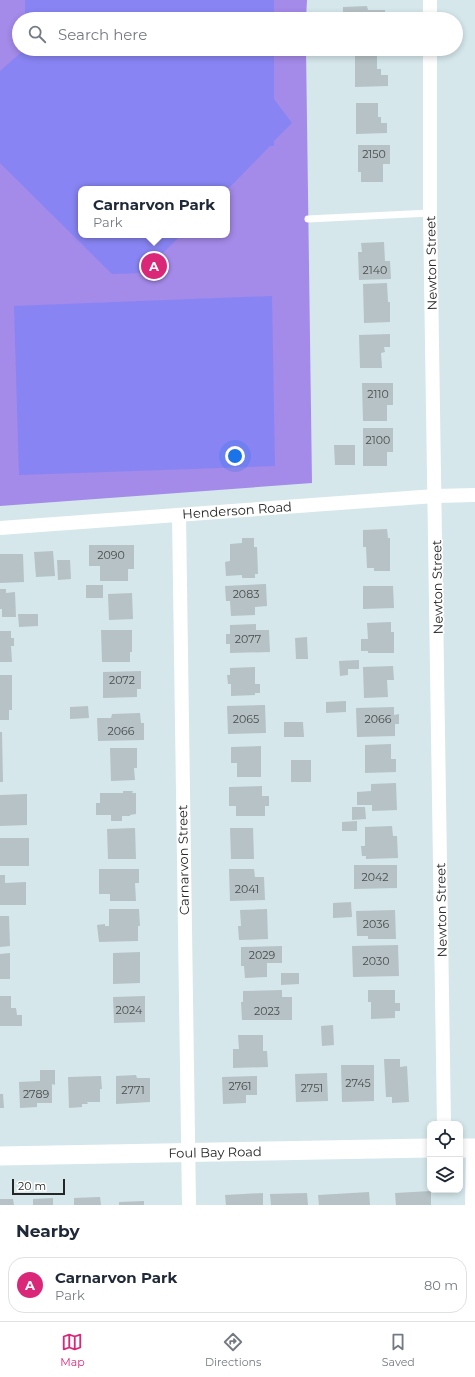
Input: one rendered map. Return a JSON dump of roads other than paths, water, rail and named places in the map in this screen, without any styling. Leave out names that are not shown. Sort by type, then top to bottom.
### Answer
[{"type":"main road","name":"Foul Bay Road","points":[[0,1156],[427,1148]]},
{"type":"street","points":[[430,0],[430,12]]},
{"type":"street","name":"Newton Street","points":[[430,56],[430,213],[444,1121]]},
{"type":"street","name":"Henderson Road","points":[[0,528],[435,496],[475,495]]},
{"type":"street","name":"Carnarvon Street","points":[[179,514],[187,1153],[189,1205]]},
{"type":"street","points":[[469,1148],[472,1205]]},
{"type":"lane","points":[[308,218],[430,213]]},
{"type":"place","name":"Carnarvon Park","points":[[154,266]]}]
